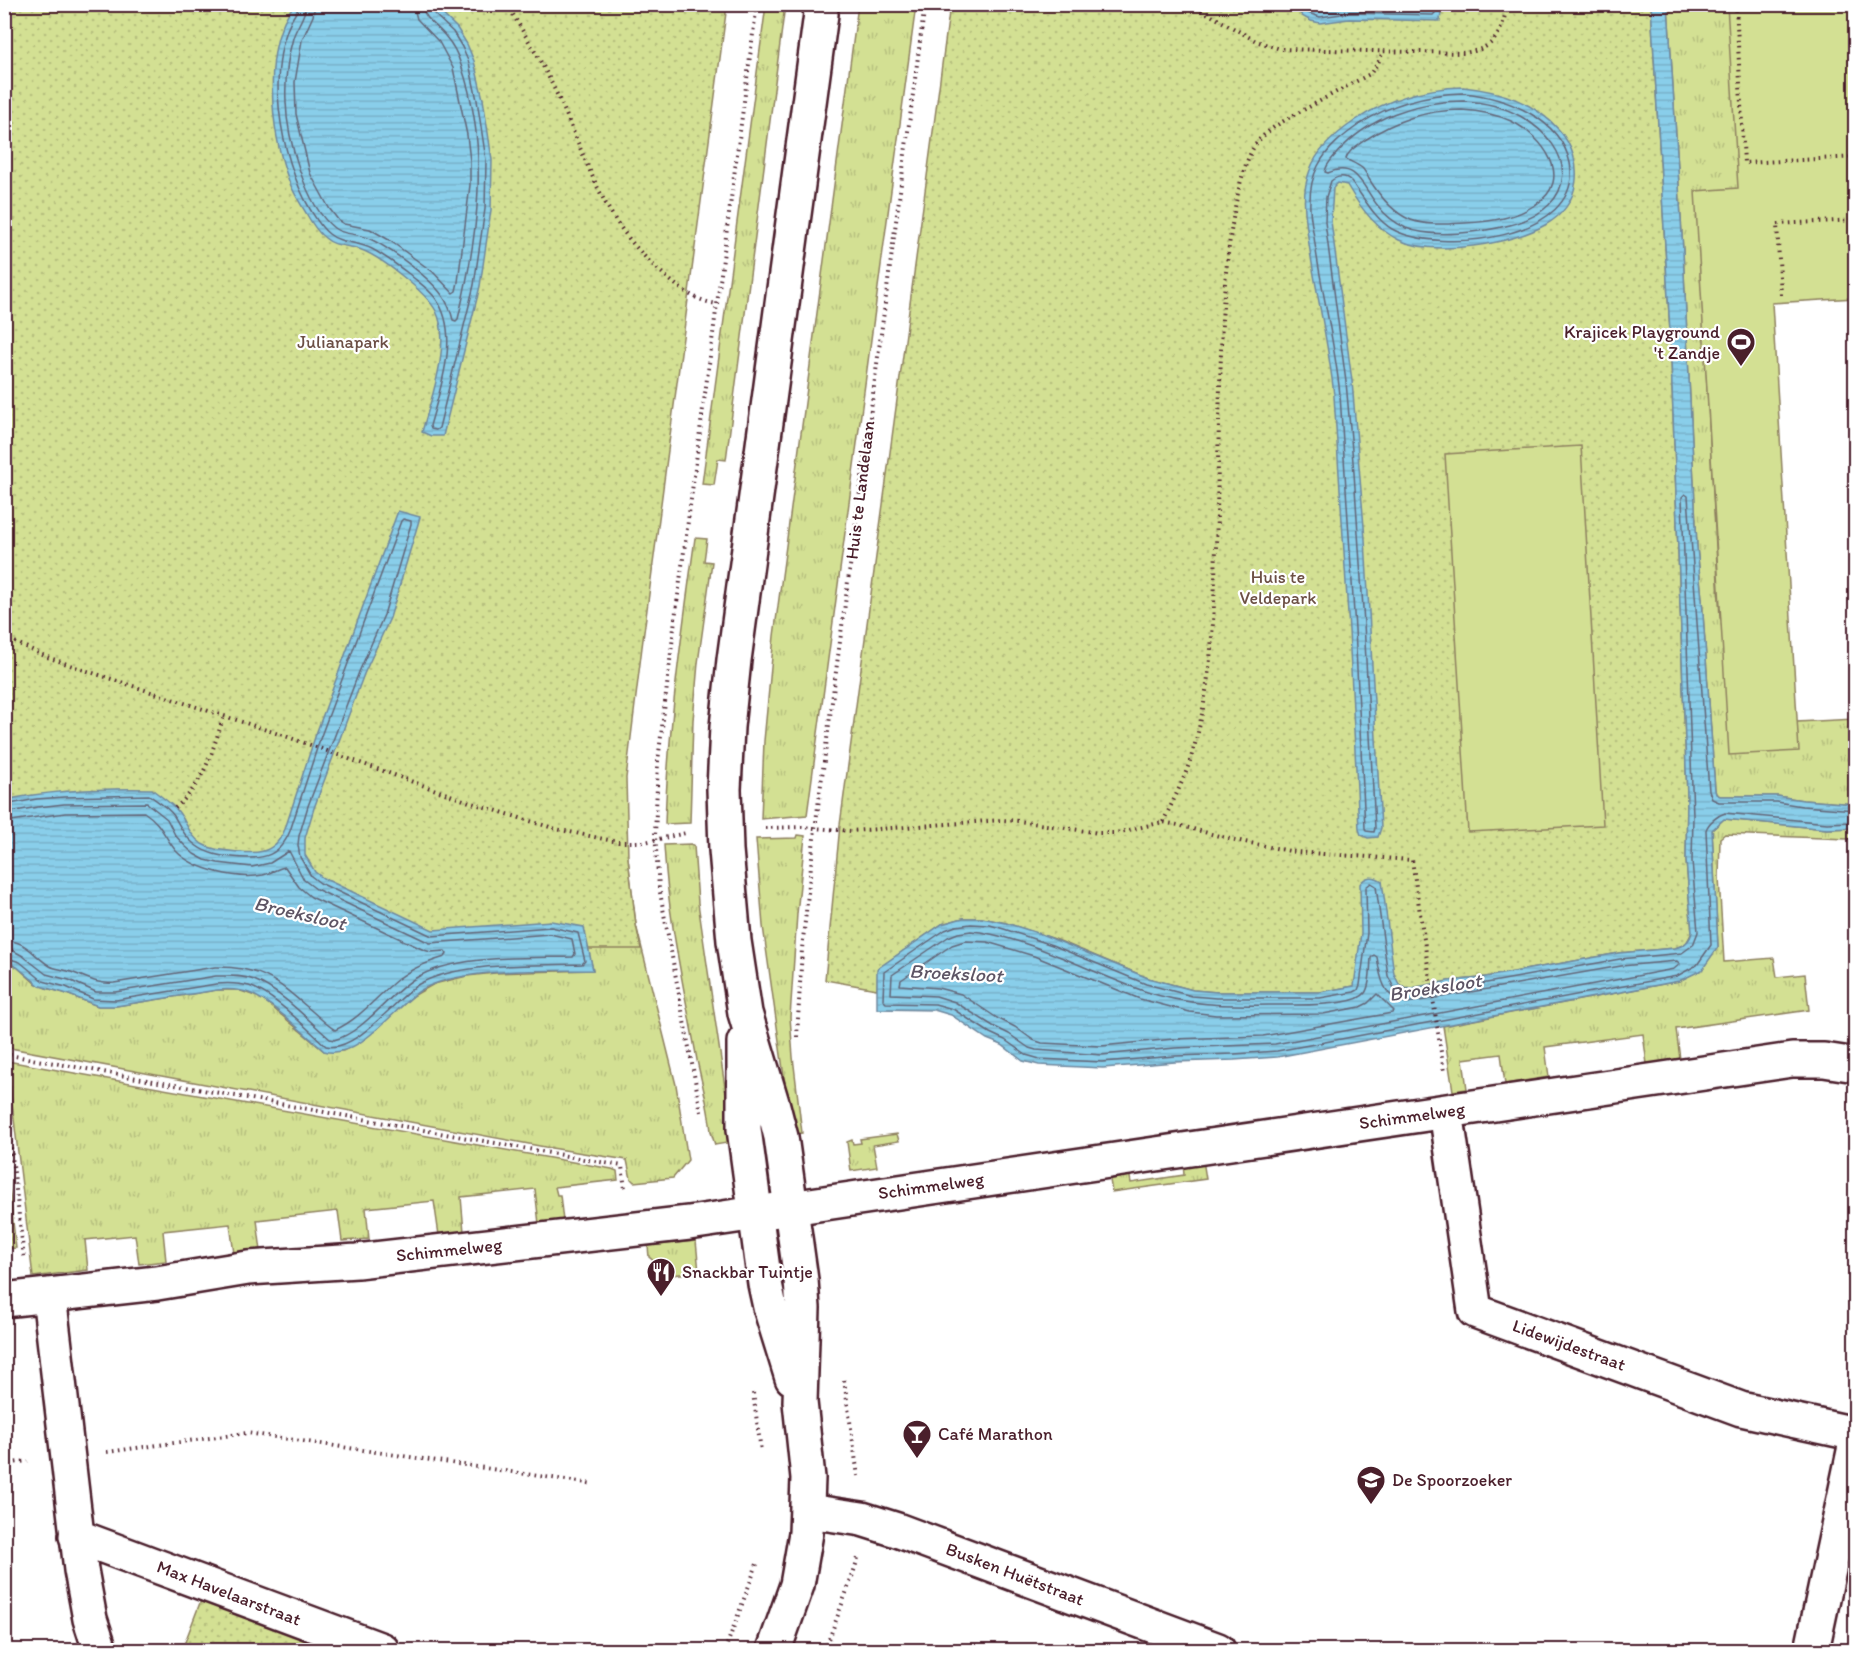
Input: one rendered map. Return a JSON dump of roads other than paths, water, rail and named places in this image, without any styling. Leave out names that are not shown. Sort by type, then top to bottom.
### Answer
[{"type":"street","points":[[774,1650],[797,1585],[807,1533],[809,1494],[800,1402],[801,1280],[781,1137],[745,1013],[738,966],[725,830],[725,761],[734,660],[822,8]]},
{"type":"street","points":[[745,1013],[744,1130],[755,1212],[767,1296],[800,1402]]},
{"type":"street","name":"Schimmelweg","points":[[27,1298],[157,1283],[248,1268],[357,1261],[629,1230],[1792,1060],[1824,1060],[1856,1065]]},
{"type":"street","name":"Lidewijdestraat","points":[[1446,1112],[1475,1311],[1742,1409],[1856,1434]]},
{"type":"street","points":[[27,1298],[76,1536],[85,1596],[100,1650]]},
{"type":"street","points":[[1812,1650],[1856,1442]]},
{"type":"street","name":"Busken Huëtstraat","points":[[808,1511],[862,1520],[897,1530],[1218,1650]]},
{"type":"street","name":"Max Havelaarstraat","points":[[76,1536],[382,1650]]},
{"type":"water","points":[[294,5],[433,5],[457,28],[474,61],[483,99],[492,160],[491,210],[480,286],[443,436],[431,436],[422,432],[435,388],[441,355],[442,339],[436,311],[413,285],[378,259],[359,249],[333,243],[322,236],[310,220],[289,181],[278,139],[272,91],[277,43]]},
{"type":"water","points":[[1295,5],[1442,5],[1440,21],[1349,19],[1320,23],[1302,16]]},
{"type":"water","name":"Broeksloot","points":[[1651,5],[1668,5],[1683,251],[1697,547],[1715,790],[1720,796],[1777,796],[1855,804],[1855,828],[1827,829],[1724,819],[1712,830],[1718,947],[1702,970],[1679,981],[1277,1057],[1103,1068],[1039,1065],[1023,1061],[1002,1045],[987,1039],[951,1015],[934,1010],[877,1009],[877,969],[942,924],[963,918],[982,918],[1006,923],[1041,934],[1148,978],[1193,990],[1320,992],[1354,986],[1361,933],[1360,884],[1364,879],[1370,877],[1382,881],[1394,974],[1399,984],[1406,989],[1619,953],[1675,948],[1688,940],[1692,932],[1686,861],[1687,796],[1670,332]]},
{"type":"water","points":[[1463,87],[1504,95],[1540,112],[1560,131],[1568,143],[1576,169],[1576,182],[1573,194],[1566,206],[1545,225],[1531,232],[1494,243],[1452,248],[1432,248],[1399,240],[1383,230],[1369,216],[1347,185],[1338,183],[1333,188],[1331,221],[1352,381],[1365,539],[1381,828],[1378,837],[1368,838],[1361,835],[1359,829],[1334,396],[1308,237],[1304,204],[1305,187],[1313,162],[1323,148],[1335,136],[1368,112],[1394,100],[1420,92]]},
{"type":"water","name":"Broeksloot","points":[[398,511],[420,517],[390,618],[364,674],[314,808],[305,838],[305,855],[315,872],[323,878],[433,930],[551,921],[584,927],[593,970],[480,974],[437,983],[421,990],[363,1041],[337,1052],[324,1051],[278,1011],[245,992],[217,990],[116,1006],[98,1006],[40,986],[17,967],[5,962],[5,800],[78,790],[152,789],[177,810],[197,840],[205,846],[247,853],[269,849],[275,844],[285,829],[316,734]]},
{"type":"place","name":"Krajicek Playground 't Zandje","points":[[1741,368]]},
{"type":"place","name":"Snackbar Tuintje","points":[[661,1298]]},
{"type":"place","name":"Café Marathon","points":[[917,1460]]},
{"type":"place","name":"De Spoorzoeker","points":[[1371,1506]]},
{"type":"park label","name":"Julianapark","points":[[343,342]]},
{"type":"park label","name":"Huis te Veldepark","points":[[1278,587]]}]
